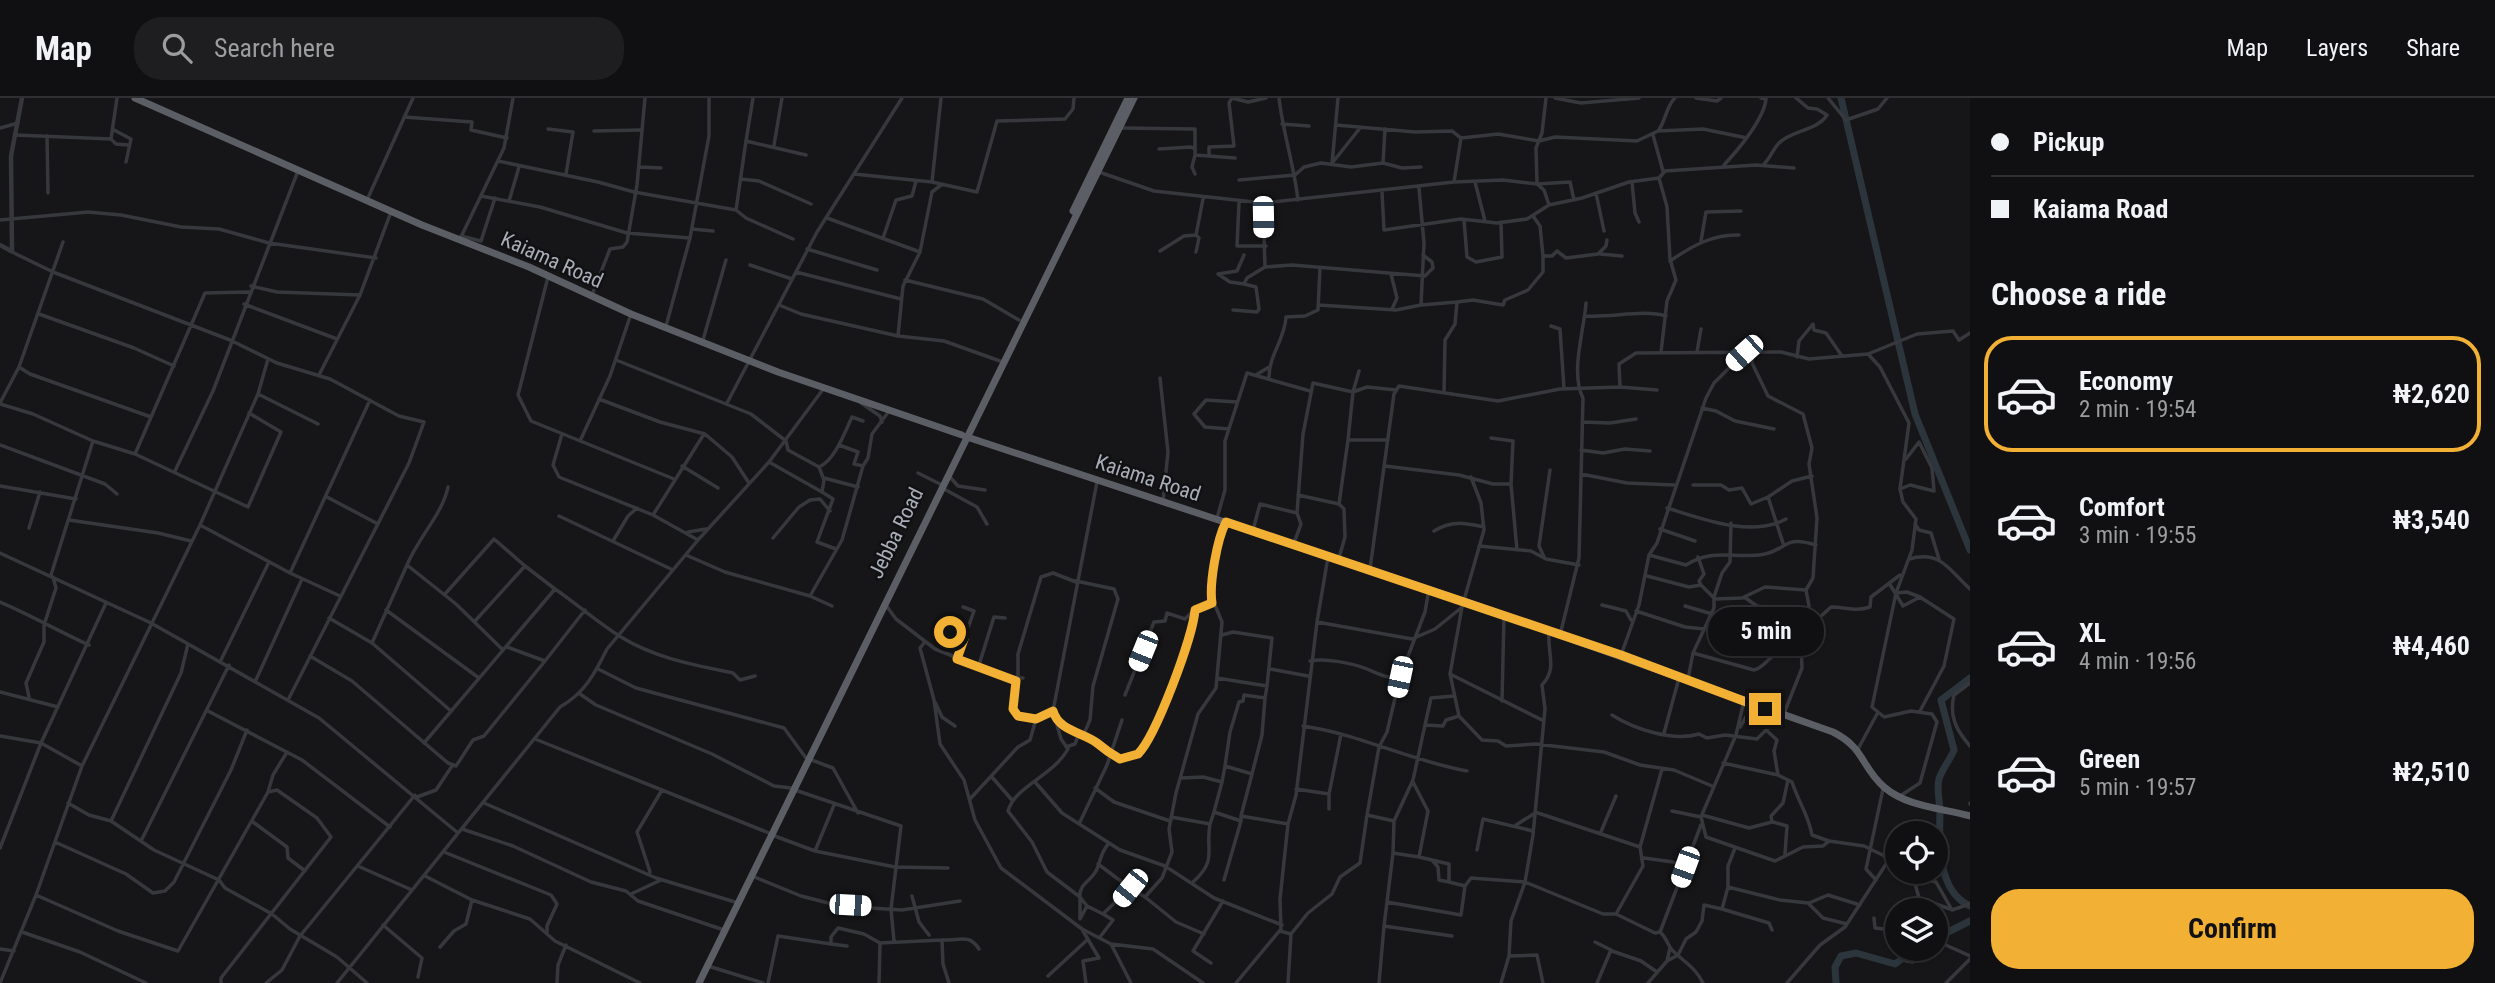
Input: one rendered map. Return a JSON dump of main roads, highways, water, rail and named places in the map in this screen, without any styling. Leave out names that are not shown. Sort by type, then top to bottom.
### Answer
[{"type":"highway","name":"Kaiama Road","points":[[135,98],[391,212],[461,238],[591,297],[750,361],[889,411],[1339,558],[1429,589],[1463,604],[1504,615],[1621,655],[1833,732],[1858,750],[1884,787],[1899,796],[1948,813],[1970,816]]},
{"type":"highway","name":"Jebba Road","points":[[807,758],[885,604],[1019,320],[1128,98]]},
{"type":"highway","name":"Jebba Road","points":[[697,983],[708,966],[807,758],[948,476],[965,436],[1134,98]]},
{"type":"highway","name":"Jebba Road","points":[[697,983],[721,929],[771,834]]},
{"type":"waterway","points":[[1841,98],[1915,414],[1970,550]]},
{"type":"waterway","points":[[1970,678],[1941,700],[1954,750],[1938,783],[1942,865],[1951,889],[1959,899],[1970,906]]},
{"type":"waterway","points":[[1948,932],[1970,921]]},
{"type":"waterway","points":[[1836,983],[1835,967],[1841,956],[1856,953],[1895,964],[1899,961]]}]
